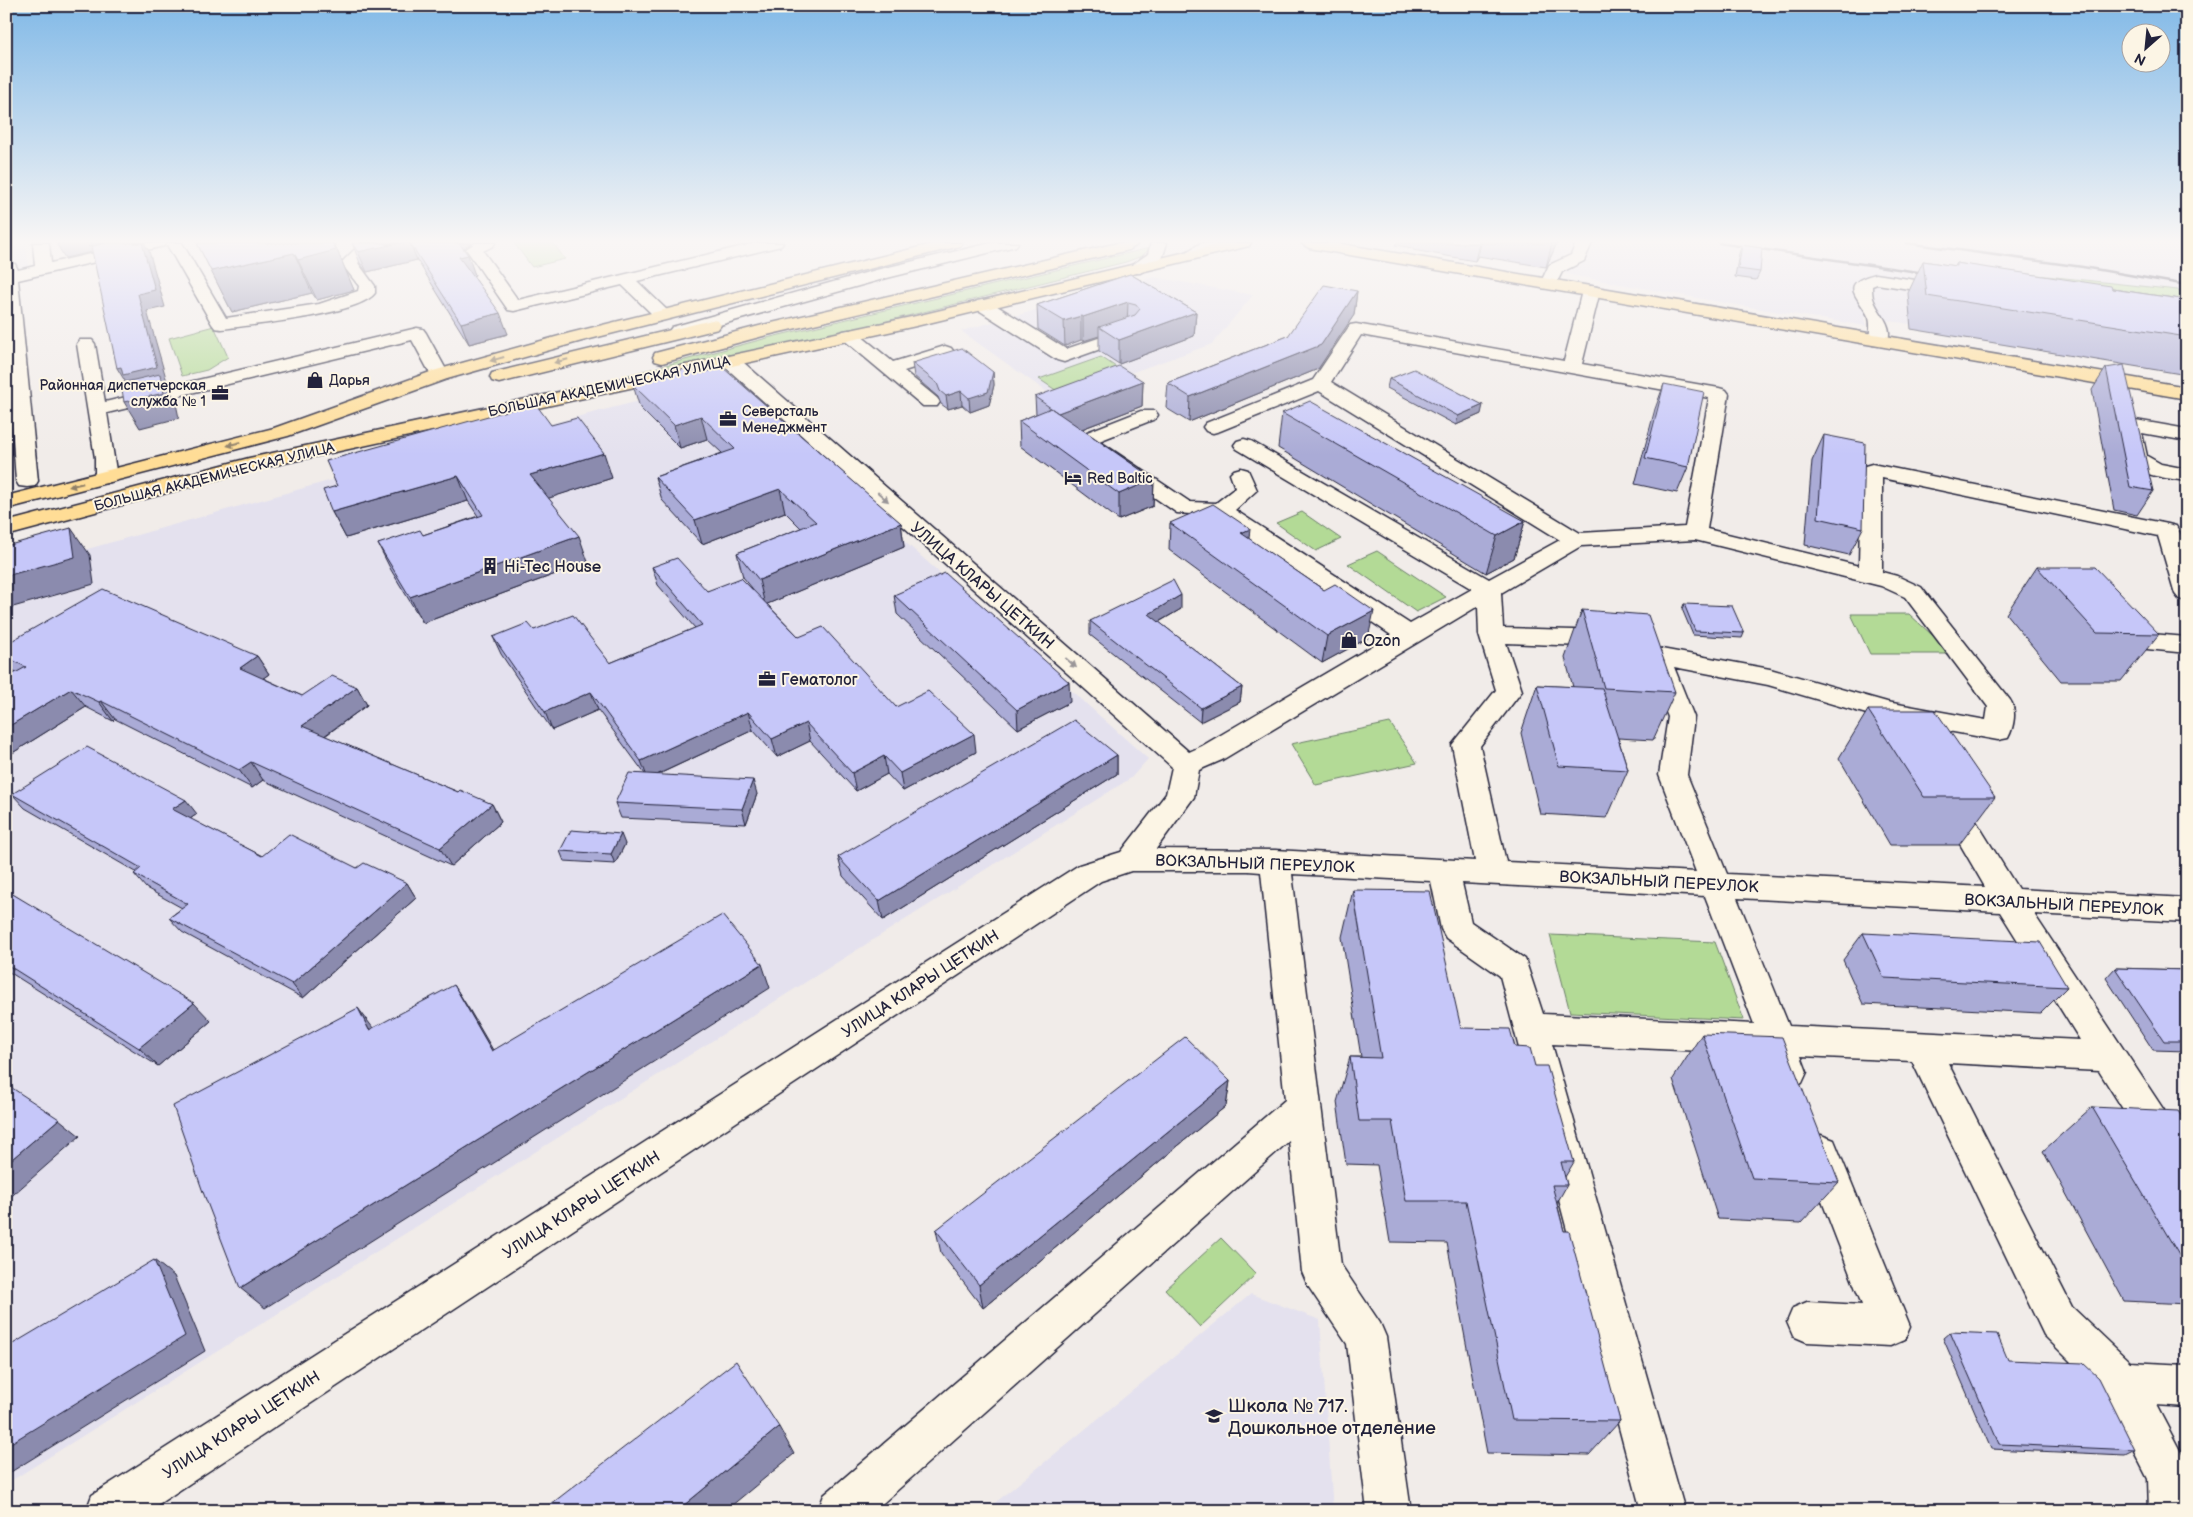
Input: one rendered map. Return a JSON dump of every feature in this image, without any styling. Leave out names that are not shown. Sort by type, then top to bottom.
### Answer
[{"type":"main road","name":"БОЛЬШАЯ АКАДЕМИЧЕСКАЯ УЛИЦА","points":[[6,503],[281,432],[440,375],[662,314]]},
{"type":"main road","points":[[281,432],[650,339],[760,314]]},
{"type":"main road","points":[[249,464],[763,330],[833,314]]},
{"type":"main road","name":"БОЛЬШАЯ АКАДЕМИЧЕСКАЯ УЛИЦА","points":[[6,529],[249,464],[944,314]]},
{"type":"main road","points":[[1722,314],[1879,341],[2123,395],[2187,393]]},
{"type":"main road","points":[[594,332],[581,338],[578,345],[580,348],[592,351],[608,350]]},
{"type":"street","points":[[10,314],[12,360],[27,481]]},
{"type":"street","points":[[215,314],[221,324],[284,314]]},
{"type":"street","points":[[650,339],[739,314]]},
{"type":"street","points":[[997,314],[1064,356],[1128,334]]},
{"type":"street","points":[[1571,369],[1585,314]]},
{"type":"street","points":[[1874,314],[1878,319],[1879,341]]},
{"type":"street","points":[[1019,328],[1037,322]]},
{"type":"street","points":[[1213,427],[1320,384],[1356,330],[1719,394],[1695,533]]},
{"type":"street","points":[[97,410],[417,333],[440,375]]},
{"type":"street","points":[[849,335],[930,402]]},
{"type":"street","points":[[86,344],[105,458],[106,477]]},
{"type":"street","points":[[890,369],[945,352]]},
{"type":"street","name":"УЛИЦА КЛАРЫ ЦЕТКИН","points":[[729,360],[1186,764]]},
{"type":"street","points":[[1320,384],[1576,540]]},
{"type":"street","points":[[2123,395],[2137,460],[2155,469],[2187,475]]},
{"type":"street","points":[[1148,415],[1084,440],[1185,508],[1221,510],[1409,635]]},
{"type":"street","points":[[2130,425],[2187,435]]},
{"type":"street","points":[[1244,445],[1489,589]]},
{"type":"street","points":[[1870,574],[1872,470],[2168,531],[2187,594]]},
{"type":"street","points":[[1221,510],[1246,490],[1241,474]]},
{"type":"street","points":[[1131,860],[1180,796],[1186,764],[1212,753],[1409,635],[1576,540],[1695,533],[1870,574],[1913,592],[2001,706],[1998,730],[1897,713],[1770,677],[1642,645],[1491,635]]},
{"type":"street","points":[[1489,589],[1491,635],[1510,691],[1466,745],[1493,873]]},
{"type":"street","points":[[2111,638],[2187,645]]},
{"type":"street","points":[[1642,645],[1681,718],[1673,775],[1890,1326],[1807,1322]]},
{"type":"street","points":[[1897,713],[1916,746]]},
{"type":"street","points":[[1936,779],[2009,901],[2187,1178]]},
{"type":"street","name":"УЛИЦА КЛАРЫ ЦЕТКИН","points":[[108,1511],[1090,874],[1131,860]]},
{"type":"street","name":"ВОКЗАЛЬНЫЙ ПЕРЕУЛОК","points":[[1131,860],[1275,861],[1714,883],[2187,910]]},
{"type":"street","points":[[1275,861],[1322,1272],[1366,1336],[1390,1511]]},
{"type":"street","points":[[1444,870],[1457,929],[1514,968],[1663,1511]]},
{"type":"street","points":[[1530,1028],[2109,1056]]},
{"type":"street","points":[[1922,1047],[2058,1321],[2122,1382],[2170,1476],[2171,1511]]},
{"type":"street","points":[[840,1511],[1302,1106]]},
{"type":"street","points":[[2122,1382],[2187,1386]]},
{"type":"shaded area","points":[[1022,314],[1237,314],[1212,344],[1057,399],[961,331]]},
{"type":"shaded area","points":[[1791,314],[2187,314],[2187,375],[1911,329],[1910,324],[1865,317],[1866,326]]},
{"type":"shaded area","points":[[725,381],[1148,759],[1131,778],[6,1484],[6,572],[357,473],[698,386]]},
{"type":"shaded area","name":"Школа № 717. Дошкольное отделение","points":[[1251,1294],[1320,1320],[1333,1511],[985,1511]]},
{"type":"green space","points":[[870,314],[916,314],[822,337],[625,376],[771,337]]},
{"type":"green space","points":[[214,326],[228,357],[207,370],[182,376],[169,338]]},
{"type":"green space","points":[[1101,357],[1125,373],[1063,395],[1039,379]]},
{"type":"green space","points":[[1302,512],[1341,539],[1316,551],[1276,523]]},
{"type":"green space","points":[[1377,551],[1446,597],[1416,612],[1348,564]]},
{"type":"green space","points":[[1851,614],[1909,614],[1953,654],[1870,654]]},
{"type":"green space","points":[[1390,723],[1417,763],[1316,785],[1291,744]]},
{"type":"green space","points":[[1550,935],[1715,942],[1744,1020],[1570,1012]]},
{"type":"green space","points":[[1221,1238],[1256,1274],[1200,1327],[1165,1289]]},
{"type":"building","points":[[105,314],[143,314],[157,367],[123,375],[121,367],[117,368]]},
{"type":"building","points":[[455,314],[497,314],[461,323]]},
{"type":"building","points":[[1052,314],[1093,314],[1083,317],[1064,321]]},
{"type":"building","points":[[1191,314],[1119,340],[1099,327],[1135,315]]},
{"type":"building","points":[[1304,314],[1342,314],[1321,345],[1190,397],[1168,383],[1288,336]]},
{"type":"building","points":[[2040,314],[2187,314],[2187,337]]},
{"type":"building","points":[[962,348],[993,372],[988,392],[969,398],[961,391],[946,396],[940,391],[937,383],[912,363]]},
{"type":"building","points":[[2124,365],[2153,491],[2130,487],[2106,368]]},
{"type":"building","points":[[694,366],[703,373],[722,367],[901,523],[759,580],[737,553],[816,522],[780,489],[695,520],[655,477],[735,449],[701,416],[674,425],[633,385]]},
{"type":"building","points":[[1119,366],[1143,381],[1058,413],[1035,397]]},
{"type":"building","points":[[1414,369],[1483,405],[1458,416],[1389,379]]},
{"type":"building","points":[[160,374],[164,393],[124,402],[121,383]]},
{"type":"building","points":[[1664,384],[1704,392],[1688,467],[1645,458]]},
{"type":"building","points":[[1310,401],[1525,521],[1497,536],[1282,413]]},
{"type":"building","points":[[535,403],[551,425],[577,418],[604,453],[530,475],[579,536],[410,597],[378,544],[420,530],[423,535],[483,515],[458,476],[332,512],[323,490],[337,486],[326,461]]},
{"type":"building","points":[[1051,408],[1154,479],[1119,494],[1019,421]]},
{"type":"building","points":[[1824,435],[1865,443],[1863,528],[1818,518]]},
{"type":"building","points":[[1213,504],[1250,529],[1241,533],[1324,590],[1335,584],[1374,611],[1327,636],[1170,523]]},
{"type":"building","points":[[71,528],[75,557],[6,576],[6,546]]},
{"type":"building","points":[[677,558],[707,591],[741,578],[799,637],[823,627],[896,707],[928,691],[974,734],[900,773],[884,756],[852,773],[806,723],[772,739],[748,712],[641,761],[591,692],[545,712],[493,637],[528,623],[534,630],[573,615],[610,663],[702,625],[652,567]]},
{"type":"building","points":[[2037,567],[2095,567],[2159,634],[2097,633]]},
{"type":"building","points":[[945,573],[1069,682],[1017,710],[894,595]]},
{"type":"building","points":[[1173,580],[1181,595],[1149,614],[1242,687],[1201,708],[1090,621]]},
{"type":"building","points":[[103,589],[257,656],[240,668],[302,696],[332,676],[357,687],[302,726],[458,792],[460,790],[492,804],[440,848],[251,762],[239,770],[101,701],[99,702],[71,689],[6,728],[6,678],[26,667],[6,657],[6,644]]},
{"type":"building","points":[[1684,604],[1732,606],[1744,633],[1695,631]]},
{"type":"building","points":[[1582,610],[1648,615],[1675,692],[1604,688]]},
{"type":"building","points":[[1537,685],[1602,688],[1628,770],[1559,766]]},
{"type":"building","points":[[1868,710],[1935,710],[1995,797],[1924,797]]},
{"type":"building","points":[[1074,720],[1117,755],[879,901],[838,857]]},
{"type":"building","points":[[87,747],[186,800],[172,809],[262,856],[289,834],[357,868],[364,863],[407,883],[292,984],[169,918],[188,904],[134,874],[141,868],[12,794]]},
{"type":"building","points":[[629,773],[753,780],[742,809],[615,803]]},
{"type":"building","points":[[571,830],[621,834],[611,854],[560,851]]},
{"type":"building","points":[[6,890],[194,1003],[139,1048],[6,964]]},
{"type":"building","points":[[1353,890],[1430,891],[1461,1028],[1510,1029],[1515,1047],[1530,1048],[1535,1066],[1547,1066],[1574,1162],[1561,1162],[1567,1185],[1552,1185],[1564,1231],[1569,1231],[1620,1421],[1512,1420],[1466,1201],[1406,1201],[1392,1121],[1359,1121],[1350,1057],[1381,1058]]},
{"type":"building","points":[[722,915],[762,964],[240,1288],[203,1192],[173,1106],[358,1008],[369,1030],[454,985],[492,1051]]},
{"type":"building","points":[[1863,933],[2040,942],[2067,987],[1884,978]]},
{"type":"building","points":[[2115,968],[2187,970],[2187,1041],[2164,1041]]},
{"type":"building","points":[[1702,1034],[1782,1037],[1839,1182],[1752,1178]]},
{"type":"building","points":[[1185,1037],[1230,1081],[979,1285],[936,1230]]},
{"type":"building","points":[[6,1084],[59,1119],[6,1164]]},
{"type":"building","points":[[2092,1107],[2178,1111],[2187,1124],[2187,1262],[2183,1262]]},
{"type":"building","points":[[154,1260],[185,1336],[6,1446],[6,1348]]},
{"type":"building","points":[[1950,1332],[1997,1334],[2008,1360],[2083,1363],[2099,1378],[2135,1450],[1999,1444]]},
{"type":"building","points":[[736,1361],[779,1427],[677,1511],[542,1511]]},
{"type":"place","name":"Дарья","points":[[315,380]]},
{"type":"place","name":"Районная диспетчерская служба № 1","points":[[220,393]]},
{"type":"place","name":"Северсталь Менеджмент","points":[[728,419]]},
{"type":"place","name":"Red Baltic","points":[[1073,478]]},
{"type":"place","name":"Hi-Tec House","points":[[490,566]]},
{"type":"place","name":"Ozon","points":[[1349,640]]},
{"type":"place","name":"Гематолог","points":[[767,679]]},
{"type":"place","name":"Школа № 717. Дошкольное отделение","points":[[1214,1416]]}]
